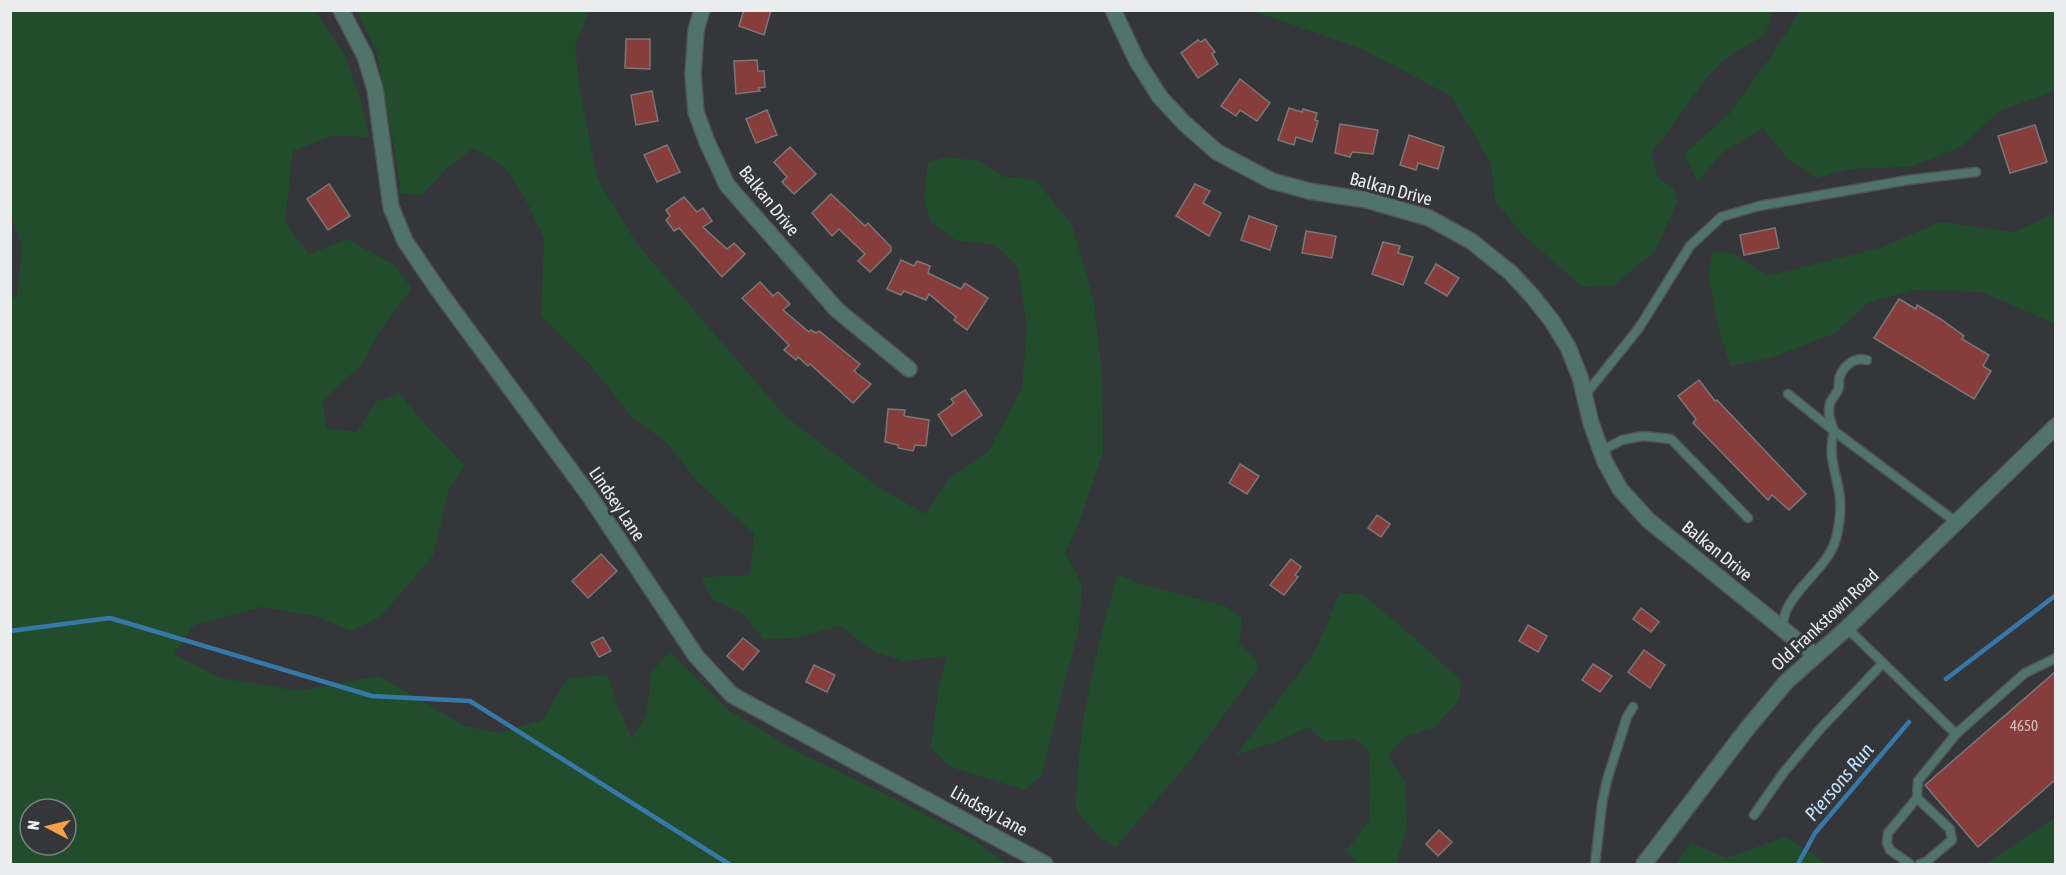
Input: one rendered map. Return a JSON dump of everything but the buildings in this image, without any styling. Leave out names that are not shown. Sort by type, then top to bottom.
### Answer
[{"type":"street","name":"Lindsey Lane","points":[[341,10],[365,56],[375,89],[391,207],[405,241],[591,498],[696,656],[732,695],[1045,864]]},
{"type":"street","name":"Balkan Drive","points":[[702,10],[696,30],[693,74],[696,112],[706,142],[727,185],[837,310],[909,369]]},
{"type":"street","name":"Balkan Drive","points":[[1113,10],[1137,60],[1160,97],[1184,123],[1217,152],[1272,181],[1309,191],[1367,200],[1429,218],[1471,241],[1511,273],[1533,297],[1562,338],[1580,377],[1605,462],[1620,489],[1648,520],[1815,655]]},
{"type":"street","name":"Old Frankstown Road","points":[[1644,864],[1746,730],[1786,682],[1847,628],[2055,426]]},
{"type":"lane","points":[[1584,395],[1639,328],[1690,246],[1721,218],[1759,206],[1908,180],[1976,172]]},
{"type":"lane","points":[[1782,629],[1785,613],[1791,601],[1829,554],[1835,541],[1840,500],[1831,457],[1830,445],[1834,431],[1828,409],[1831,398],[1838,390],[1840,376],[1847,365],[1861,358],[1867,360]]},
{"type":"lane","points":[[1788,394],[1956,522]]},
{"type":"lane","points":[[1601,451],[1622,440],[1643,436],[1671,439],[1748,518]]},
{"type":"lane","points":[[1847,628],[1956,734]]},
{"type":"lane","points":[[1910,864],[1890,850],[1887,843],[1888,833],[1917,798],[1918,781],[1956,734],[2025,673],[2055,658]]},
{"type":"lane","points":[[1754,815],[1784,772],[1821,728],[1884,663]]},
{"type":"lane","points":[[1595,864],[1607,780],[1627,717],[1633,707]]},
{"type":"lane","points":[[1917,798],[1950,830],[1953,836],[1952,840],[1926,862],[1920,864]]},
{"type":"green space","points":[[11,10],[315,11],[345,55],[362,105],[369,137],[331,136],[293,151],[285,222],[309,254],[347,239],[393,264],[412,288],[382,328],[362,364],[323,401],[326,428],[357,432],[377,401],[400,394],[465,466],[449,489],[433,556],[380,617],[351,631],[315,616],[261,607],[194,625],[174,654],[220,678],[300,691],[379,676],[465,726],[498,733],[542,720],[568,678],[608,675],[618,707],[632,739],[646,715],[652,671],[670,652],[727,709],[792,749],[974,840],[1007,864],[11,864],[10,299],[17,297],[22,248],[10,210]]},
{"type":"green space","points":[[358,11],[589,11],[575,46],[580,90],[597,178],[637,244],[785,416],[881,489],[926,514],[949,479],[988,452],[1022,388],[1027,327],[1018,267],[996,245],[955,240],[930,221],[924,199],[928,162],[946,157],[978,161],[1005,177],[1036,180],[1072,225],[1094,301],[1102,375],[1103,453],[1078,526],[1065,553],[1082,584],[1079,630],[1042,775],[1025,790],[950,767],[931,748],[938,690],[947,656],[905,661],[873,651],[840,626],[795,638],[763,639],[744,614],[713,600],[701,577],[750,575],[754,534],[695,479],[666,442],[632,417],[587,361],[541,316],[544,238],[528,204],[506,168],[473,148],[446,169],[422,195],[398,193],[400,183],[377,54]]},
{"type":"green space","points":[[1253,11],[1773,11],[1766,34],[1719,65],[1651,153],[1658,178],[1674,188],[1677,202],[1655,251],[1614,285],[1583,287],[1525,237],[1495,201],[1491,163],[1451,96],[1360,48]]},
{"type":"green space","points":[[1800,11],[2055,11],[2055,91],[1999,111],[1961,147],[1910,167],[1848,169],[1817,178],[1787,158],[1763,128],[1722,153],[1698,181],[1683,155],[1728,115],[1769,59]]},
{"type":"green space","points":[[2055,213],[2055,324],[1982,292],[1913,290],[1868,303],[1834,334],[1770,358],[1730,366],[1718,326],[1708,274],[1713,252],[1733,253],[1767,276],[1880,248],[1940,222],[2015,232]]},
{"type":"green space","points":[[1118,574],[1137,583],[1225,606],[1242,617],[1239,644],[1256,659],[1258,669],[1192,758],[1116,847],[1101,839],[1076,810],[1080,749],[1089,690]]},
{"type":"green space","points":[[1340,593],[1363,595],[1461,680],[1459,700],[1434,728],[1405,736],[1388,756],[1405,782],[1407,827],[1396,864],[1358,864],[1346,851],[1369,821],[1368,750],[1355,739],[1324,741],[1308,727],[1273,743],[1236,755],[1315,652]]},
{"type":"green space","points":[[2055,818],[2055,864],[1986,864]]},
{"type":"green space","points":[[1786,837],[1828,864],[1676,864],[1691,843],[1726,858]]},
{"type":"waterway","name":"Piersons Run","points":[[1946,679],[2056,595]]},
{"type":"waterway","points":[[10,631],[110,618],[372,696],[470,701],[729,864]]},
{"type":"waterway","name":"Piersons Run","points":[[1798,864],[1815,833],[1909,722]]}]
